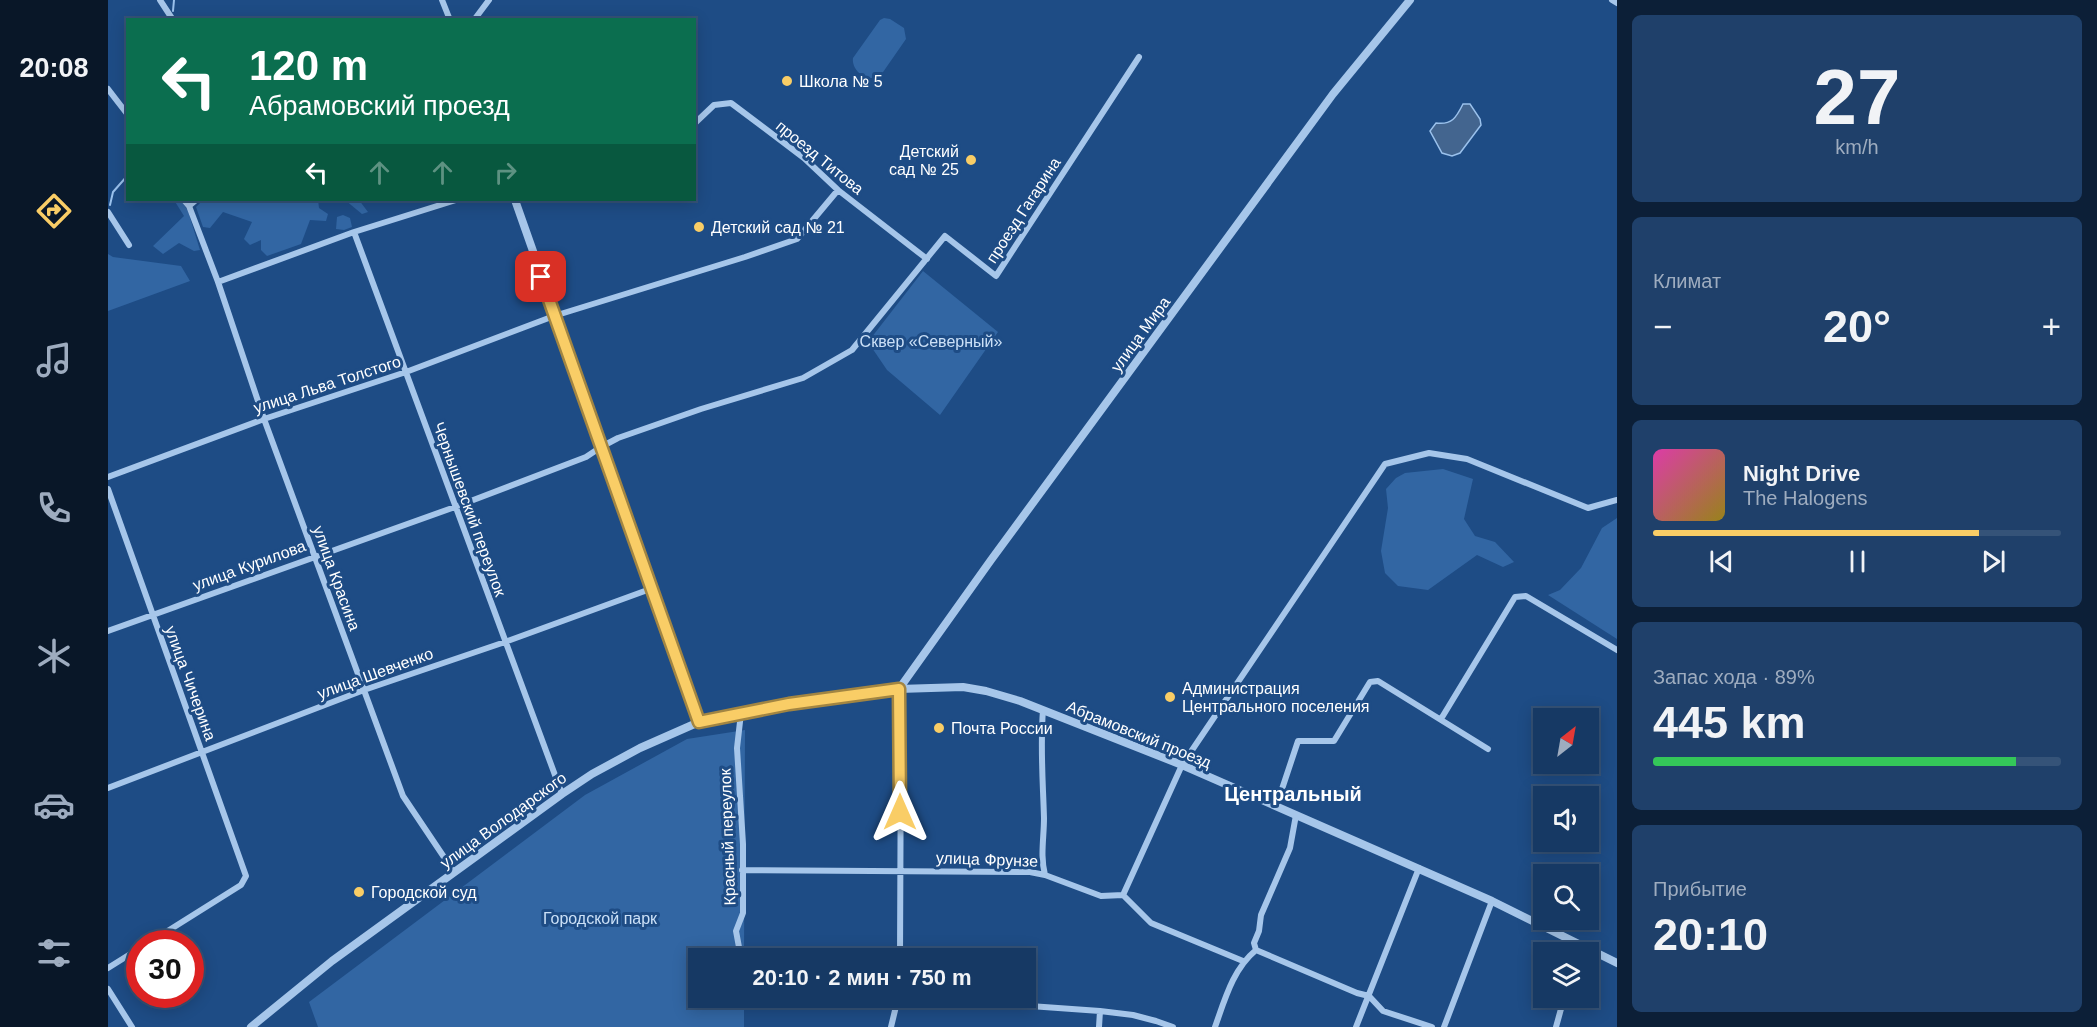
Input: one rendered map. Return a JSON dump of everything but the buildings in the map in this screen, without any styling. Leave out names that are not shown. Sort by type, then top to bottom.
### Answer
[{"type":"street","points":[[160,0],[173,18]]},
{"type":"street","points":[[442,0],[449,18]]},
{"type":"street","points":[[476,18],[489,0]]},
{"type":"street","name":"улица Мира","points":[[899,689],[990,560],[1333,94],[1410,0]]},
{"type":"street","points":[[1612,0],[1617,3]]},
{"type":"street","name":"проезд Гагарина","points":[[601,447],[618,438],[701,409],[803,378],[852,350],[945,236],[996,276],[1139,57]]},
{"type":"street","points":[[108,88],[126,112]]},
{"type":"street","name":"проезд Титова","points":[[696,122],[714,105],[731,103],[804,158],[838,190],[927,259]]},
{"type":"street","name":"улица Льва Толстого","points":[[108,477],[264,418],[406,372],[554,316],[741,259],[797,239],[838,190]]},
{"type":"street","name":"улица Красина","points":[[185,201],[189,206],[218,282],[264,418],[403,796],[454,872]]},
{"type":"street","points":[[189,206],[195,201]]},
{"type":"street","points":[[218,282],[354,232],[453,201]]},
{"type":"street","points":[[515,201],[699,722]]},
{"type":"street","points":[[108,212],[129,245]]},
{"type":"street","name":"Чернышевский переулок","points":[[354,232],[562,794]]},
{"type":"street","name":"улица Курилова","points":[[108,631],[315,555],[455,507],[586,457],[601,447]]},
{"type":"street","points":[[1244,961],[1151,923],[1123,895],[1182,765],[1385,464],[1429,453],[1467,459],[1588,508],[1617,500]]},
{"type":"street","name":"улица Чичерина","points":[[108,489],[246,876],[241,885],[169,930]]},
{"type":"street","name":"улица Шевченко","points":[[108,788],[364,690],[653,588]]},
{"type":"street","points":[[1441,719],[1515,597],[1526,596],[1617,650]]},
{"type":"street","points":[[1276,807],[1298,741],[1334,741],[1370,682],[1378,681],[1488,749]]},
{"type":"street","name":"Абрамовский проезд","points":[[699,722],[828,698],[899,689],[963,687],[997,694],[1182,765],[1419,868],[1574,942]]},
{"type":"street","points":[[899,689],[901,724],[900,948]]},
{"type":"street","points":[[1043,710],[1040,743],[1044,821],[1041,861],[1045,874]]},
{"type":"street","name":"Красный переулок","points":[[739,948],[736,931],[743,913],[737,748],[741,713]]},
{"type":"street","name":"улица Володарского","points":[[251,1027],[332,961],[562,794],[640,747],[699,722]]},
{"type":"street","points":[[1256,950],[1254,943],[1259,931],[1261,915],[1290,848],[1296,815]]},
{"type":"street","points":[[1356,1027],[1419,868]]},
{"type":"street","name":"улица Фрунзе","points":[[742,870],[1030,872],[1045,874],[1101,896],[1123,895]]},
{"type":"street","points":[[1444,1027],[1492,901]]},
{"type":"street","points":[[1215,1027],[1226,995],[1244,961],[1256,950]]},
{"type":"street","points":[[1256,950],[1369,996],[1383,1011],[1432,1027]]},
{"type":"street","name":"Абрамовский проезд","points":[[1599,954],[1617,963]]},
{"type":"street","points":[[108,968],[126,957]]},
{"type":"street","points":[[108,989],[132,1027]]},
{"type":"street","points":[[1036,1006],[1133,1015],[1173,1027]]},
{"type":"street","points":[[891,1027],[896,1008]]},
{"type":"street","points":[[1556,1027],[1561,1008]]},
{"type":"street","points":[[1099,1027],[1100,1011]]},
{"type":"green space","points":[[884,18],[904,28],[906,39],[881,75],[867,77],[855,68],[853,58],[880,20]]},
{"type":"green space","points":[[175,201],[182,201],[188,211],[200,250],[194,251],[179,243],[163,254],[153,246],[184,216]]},
{"type":"green space","points":[[202,201],[318,201],[319,208],[328,214],[326,221],[310,220],[301,244],[267,256],[261,250],[261,240],[250,245],[244,239],[252,222],[223,212],[210,228],[203,227],[196,207]]},
{"type":"green space","points":[[346,201],[360,201],[368,212],[362,214]]},
{"type":"green space","points":[[343,215],[350,218],[352,227],[344,230],[336,229],[337,217]]},
{"type":"green space","points":[[108,254],[113,257],[181,266],[190,281],[108,311]]},
{"type":"green space","name":"Сквер «Северный»","points":[[923,271],[998,332],[940,415],[887,370],[868,342]]},
{"type":"green space","points":[[1443,469],[1473,479],[1464,519],[1475,536],[1495,542],[1514,562],[1503,567],[1477,555],[1428,590],[1398,586],[1385,573],[1381,551],[1388,508],[1386,489],[1396,478],[1405,473]]},
{"type":"green space","points":[[1617,518],[1617,639],[1548,595],[1560,590],[1581,568],[1602,528]]},
{"type":"green space","name":"Городской парк","points":[[745,730],[744,948],[688,948],[688,1008],[744,1008],[744,1027],[318,1027],[309,1002],[585,795],[687,739]]},
{"type":"shaded area","points":[[1463,104],[1470,104],[1480,119],[1481,125],[1460,153],[1452,156],[1442,153],[1430,131],[1436,123],[1453,120]]},
{"type":"waterway","points":[[173,11],[174,0]]},
{"type":"waterway","points":[[110,205],[113,192],[126,177]]},
{"type":"place","name":"Школа № 5","points":[[787,81]]},
{"type":"place","name":"Детский сад № 25","points":[[971,160]]},
{"type":"place","name":"Детский сад № 21","points":[[699,227]]},
{"type":"place","name":"Администрация Центрального поселения","points":[[1170,697]]},
{"type":"place","name":"Почта России","points":[[939,728]]},
{"type":"place","name":"Городской суд","points":[[359,892]]},
{"type":"district","name":"Центральный","points":[[1293,794]]},
{"type":"route","points":[[541,277],[699,722],[789,704],[899,689],[900,812]]}]
